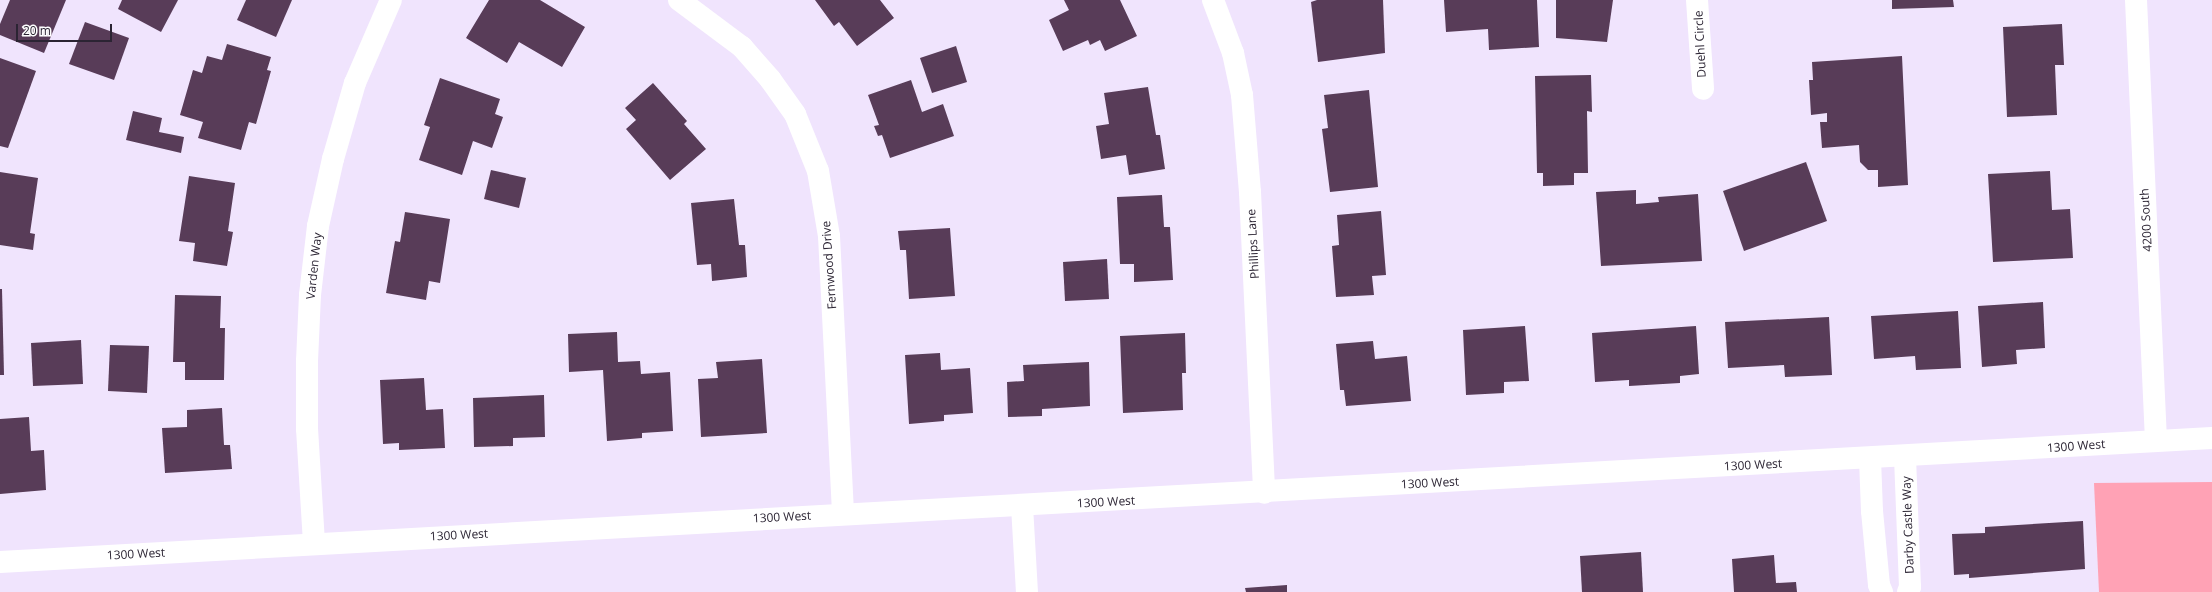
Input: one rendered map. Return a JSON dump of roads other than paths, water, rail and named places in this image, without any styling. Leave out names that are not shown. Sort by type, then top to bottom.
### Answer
[{"type":"street","name":"Varden Way","points":[[314,543],[307,429],[306,362],[310,295],[318,226],[333,159],[355,83],[391,0]]},
{"type":"street","name":"Fernwood Drive","points":[[679,0],[742,47],[770,79],[795,114],[818,171],[829,236],[843,514]]},
{"type":"street","name":"Phillips Lane","points":[[1213,0],[1233,52],[1242,95],[1250,192],[1264,493]]},
{"type":"street","name":"Duehl Circle","points":[[1698,0],[1703,89]]},
{"type":"street","name":"4200 South","points":[[2136,0],[2156,441]]},
{"type":"street","name":"1300 West","points":[[0,562],[843,514],[1264,493],[2212,438]]},
{"type":"street","name":"Darby Castle Way","points":[[1905,457],[1910,587],[1908,592]]},
{"type":"street","points":[[1870,459],[1879,585],[1882,592]]},
{"type":"street","points":[[1022,506],[1027,592]]}]
